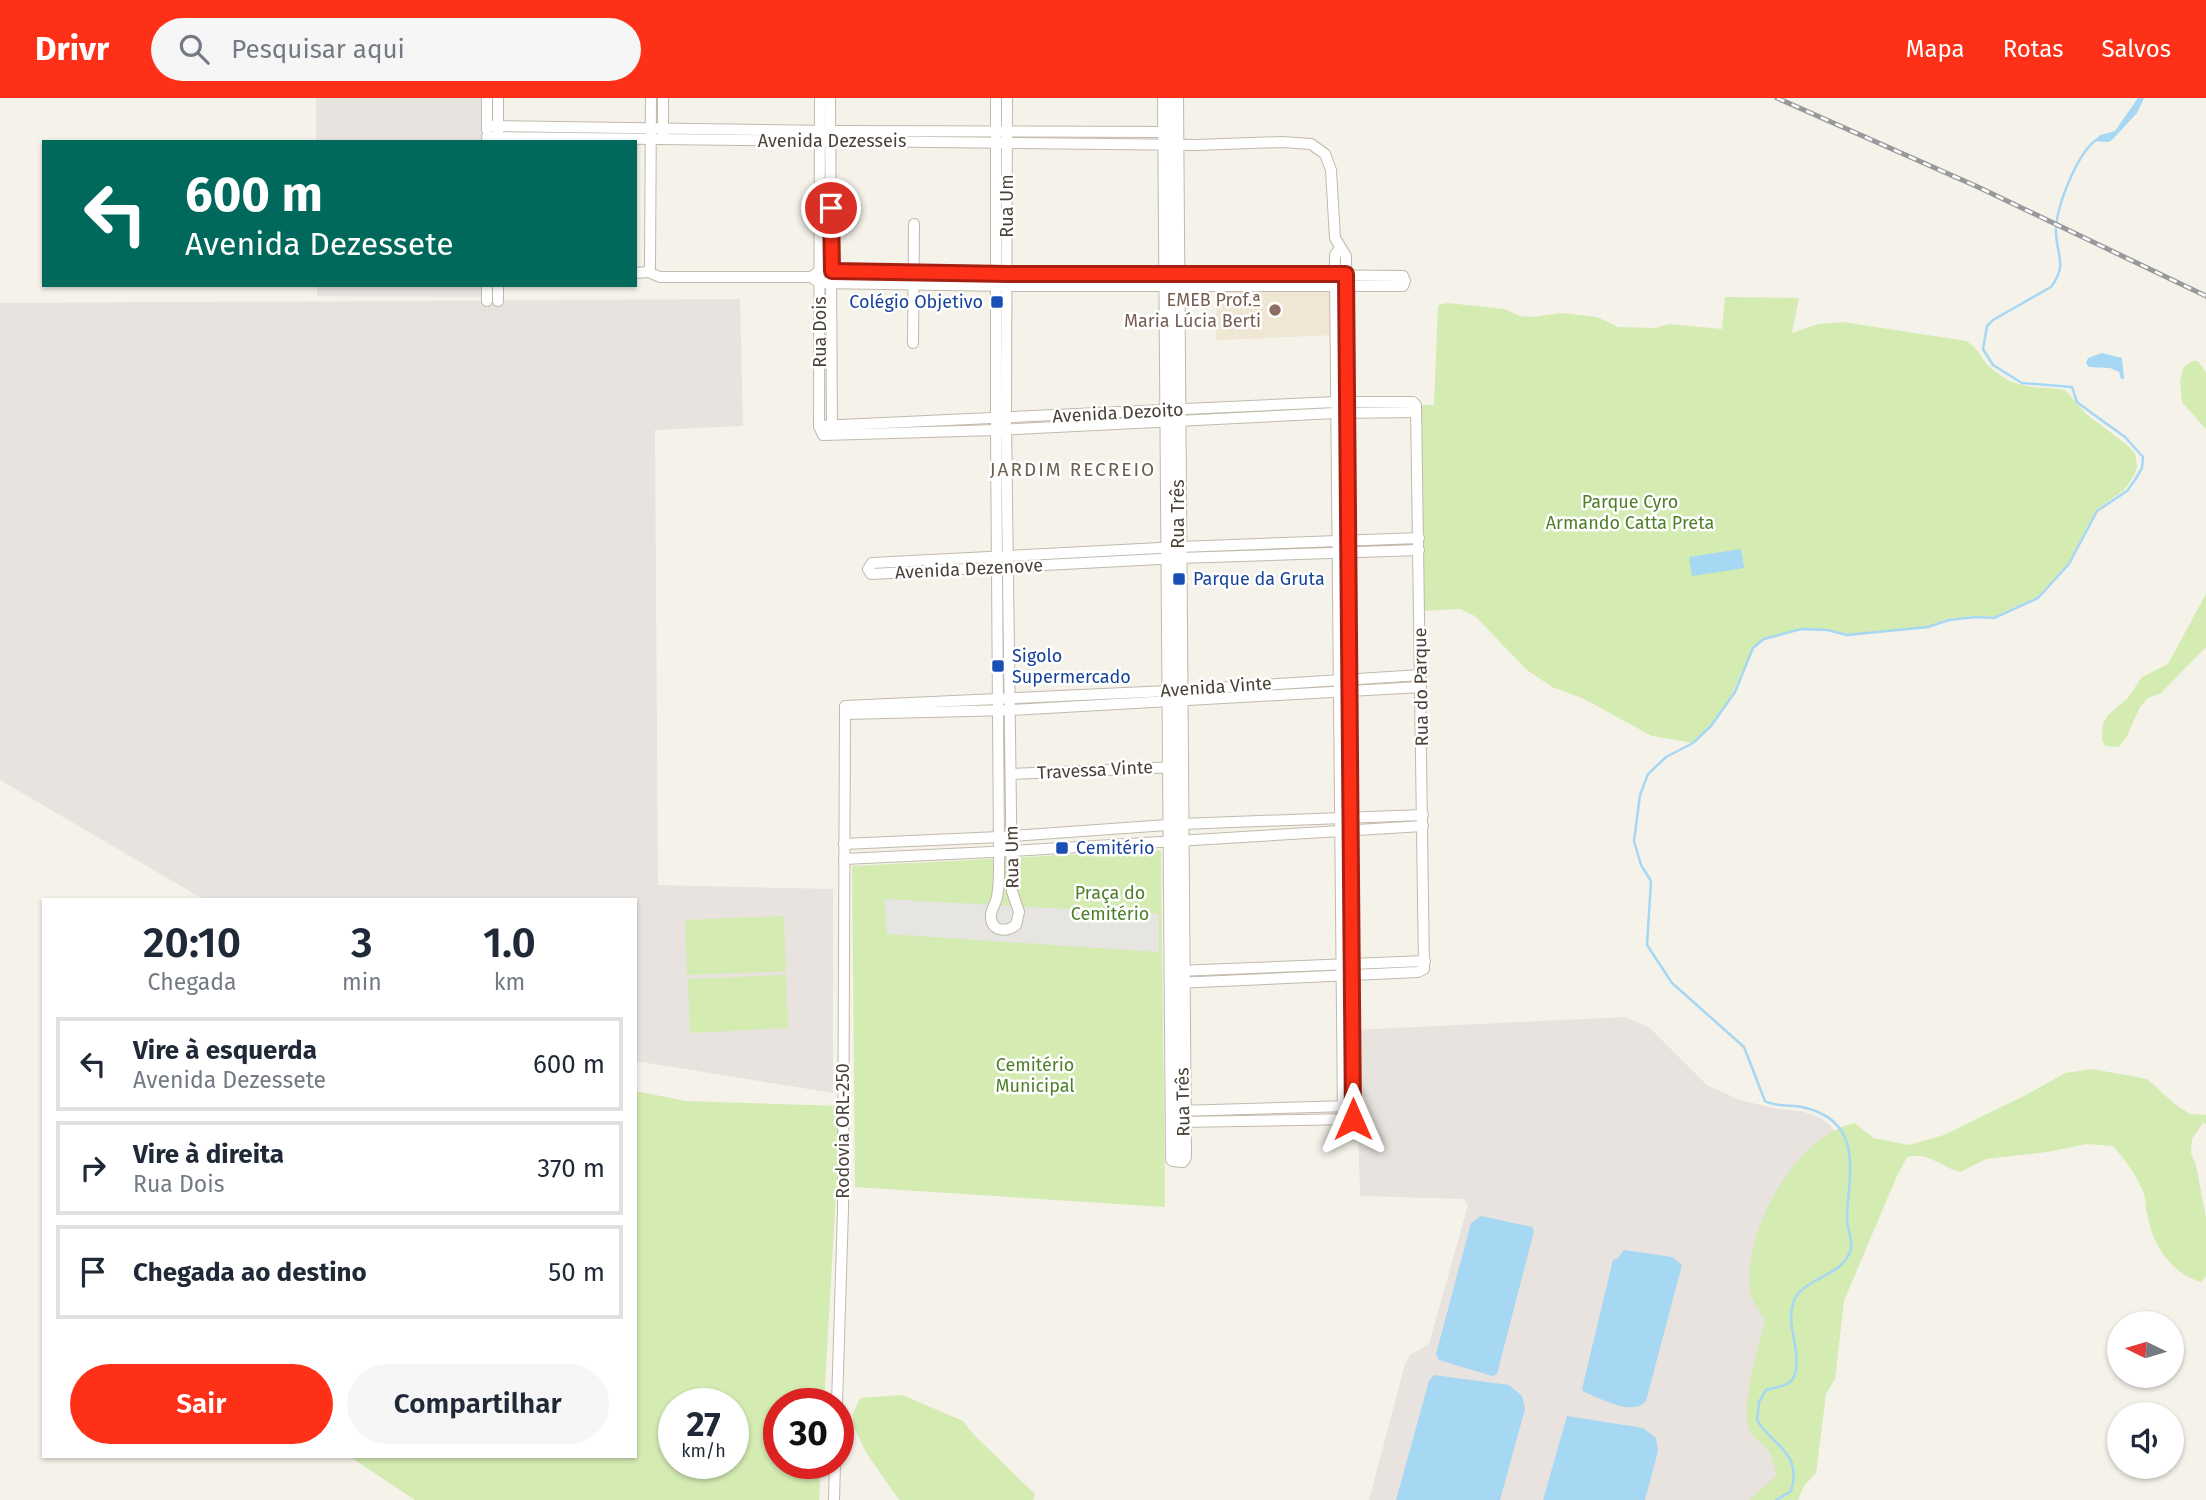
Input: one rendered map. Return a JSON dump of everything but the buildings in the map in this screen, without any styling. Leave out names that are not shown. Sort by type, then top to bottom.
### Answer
[{"type":"street","points":[[487,98],[492,135]]},
{"type":"street","points":[[492,135],[498,98]]},
{"type":"street","points":[[648,272],[651,98]]},
{"type":"street","points":[[663,98],[663,134]]},
{"type":"street","name":"Rua Dois","points":[[820,98],[825,136]]},
{"type":"street","name":"Rua Dois","points":[[827,431],[823,277],[825,136],[831,98]]},
{"type":"street","name":"Rua Um","points":[[996,98],[1002,136]]},
{"type":"street","name":"Rua Um","points":[[1004,704],[1011,774],[1012,892],[1020,917],[1016,925],[1005,930],[997,928],[990,918],[997,900],[1004,704],[1002,136],[1007,98]]},
{"type":"street","name":"Rua Três","points":[[1164,98],[1171,138]]},
{"type":"street","name":"Rua Três","points":[[1176,98],[1171,138],[1178,1117]]},
{"type":"street","name":"Avenida Dezesseis","points":[[492,135],[651,133],[1002,136],[1171,138],[1241,145],[1282,142],[1311,144],[1325,154],[1331,170],[1335,237],[1346,256],[1340,280]]},
{"type":"street","points":[[913,342],[914,224]]},
{"type":"street","points":[[637,273],[648,272],[660,277],[1340,280],[1348,1119],[1178,1117]]},
{"type":"street","points":[[487,287],[492,301],[497,287]]},
{"type":"street","name":"Avenida Dezoito","points":[[827,431],[1341,408],[1416,409]]},
{"type":"street","name":"Rua do Parque","points":[[1347,970],[1418,972],[1424,965],[1416,409]]},
{"type":"street","name":"Avenida Dezenove","points":[[1003,561],[871,574],[868,569],[872,563],[1003,561],[1343,545],[1419,538]]},
{"type":"street","name":"Avenida Dezenove","points":[[1343,545],[1419,550]]},
{"type":"street","name":"Avenida Vinte","points":[[1174,696],[1344,678],[1421,675]]},
{"type":"street","name":"Avenida Vinte","points":[[844,844],[845,711],[848,704],[1004,704],[1421,687]]},
{"type":"street","name":"Travessa Vinte","points":[[1011,774],[1174,767]]},
{"type":"street","points":[[1346,824],[1175,841],[844,859],[844,844],[1175,825],[1346,824],[1423,820]]},
{"type":"street","name":"Rodovia ORL-250","points":[[837,1388],[843,1209],[844,859]]},
{"type":"street","points":[[1176,977],[1347,970]]},
{"type":"street","points":[[1178,1117],[1348,1106]]},
{"type":"street","points":[[834,1500],[835,1479]]},
{"type":"shaded area","points":[[316,98],[487,98],[487,140],[316,140]]},
{"type":"shaded area","name":"EMEB Prof.ª Maria Lúcia Berti","points":[[1216,285],[1335,286],[1335,335],[1216,340]]},
{"type":"shaded area","points":[[317,287],[486,287],[486,297],[317,296]]},
{"type":"shaded area","points":[[740,299],[743,426],[655,430],[658,885],[833,889],[833,1093],[637,1061],[637,898],[201,898],[0,780],[0,303]]},
{"type":"shaded area","points":[[884,899],[1159,914],[1159,952],[887,934]]},
{"type":"shaded area","points":[[1626,1017],[1650,1028],[1707,1085],[1740,1100],[1778,1109],[1801,1111],[1821,1118],[1831,1126],[1847,1151],[1786,1457],[1769,1500],[1369,1500],[1405,1364],[1410,1355],[1429,1344],[1468,1205],[1464,1199],[1360,1196],[1358,1124],[1353,1120],[1353,1030]]},
{"type":"green space","name":"Parque Cyro Armando Catta Preta","points":[[1725,297],[1799,298],[1792,333],[1818,324],[1843,322],[1966,341],[1992,369],[2010,381],[2027,386],[2065,390],[2086,414],[2135,453],[2137,467],[2124,490],[2096,510],[2068,564],[2037,597],[1993,617],[1948,619],[1928,627],[1847,635],[1801,628],[1764,638],[1753,648],[1727,705],[1693,743],[1652,736],[1582,698],[1552,687],[1527,670],[1475,616],[1460,609],[1420,611],[1416,405],[1434,405],[1438,305],[1448,303],[1504,309],[1520,316],[1532,317],[1562,313],[1597,317],[1618,327],[1656,328],[1668,324],[1722,329]]},
{"type":"green space","points":[[2192,361],[2198,361],[2206,373],[2206,429],[2182,402],[2180,381],[2183,368]]},
{"type":"green space","points":[[2206,594],[2206,647],[2161,693],[2148,698],[2140,707],[2119,747],[2105,746],[2102,740],[2103,724],[2107,716],[2127,699],[2142,677],[2168,664]]},
{"type":"green space","name":"Cemitério Municipal","points":[[1161,850],[1165,1207],[855,1187],[852,866]]},
{"type":"green space","points":[[784,916],[786,971],[687,975],[685,920]]},
{"type":"green space","points":[[786,975],[788,1028],[690,1033],[688,979]]},
{"type":"green space","points":[[2092,1069],[2147,1079],[2190,1114],[2206,1115],[2206,1124],[2203,1123],[2192,1139],[2191,1153],[2196,1165],[2206,1218],[2206,1276],[2201,1282],[2190,1278],[2164,1256],[2153,1236],[2140,1185],[2113,1146],[2087,1144],[1986,1159],[1960,1172],[1921,1156],[1907,1157],[1844,1301],[1835,1379],[1826,1394],[1816,1473],[1804,1486],[1798,1500],[1749,1500],[1776,1476],[1770,1453],[1755,1438],[1747,1419],[1751,1376],[1765,1320],[1751,1295],[1750,1268],[1764,1216],[1793,1166],[1812,1146],[1833,1131],[1855,1123],[1873,1138],[1909,1145],[1944,1135],[2065,1073]]},
{"type":"green space","points":[[637,1091],[686,1101],[841,1106],[825,1388],[763,1388],[763,1479],[820,1479],[819,1500],[415,1500],[352,1458],[637,1458]]},
{"type":"green space","points":[[902,1395],[963,1421],[1035,1494],[1033,1500],[899,1500],[867,1454],[854,1427],[854,1412],[860,1398]]},
{"type":"water","points":[[2138,98],[2144,98],[2137,113],[2112,140],[2094,141],[2100,135],[2115,131]]},
{"type":"water","points":[[2102,353],[2122,358],[2124,379],[2121,379],[2119,372],[2110,368],[2089,367],[2086,363],[2088,358]]},
{"type":"water","points":[[1741,549],[1744,568],[1692,576],[1689,557]]},
{"type":"water","points":[[1481,1216],[1532,1227],[1534,1231],[1497,1374],[1492,1376],[1439,1360],[1436,1354],[1471,1223]]},
{"type":"water","points":[[1624,1250],[1672,1257],[1682,1265],[1646,1401],[1633,1407],[1607,1402],[1582,1389],[1613,1260]]},
{"type":"water","points":[[1434,1375],[1509,1385],[1522,1396],[1525,1409],[1500,1500],[1396,1500],[1429,1381]]},
{"type":"water","points":[[1567,1416],[1643,1428],[1656,1438],[1658,1451],[1645,1500],[1543,1500]]},
{"type":"waterway","points":[[1776,1500],[1791,1491],[1793,1467],[1784,1451],[1757,1420],[1759,1402],[1766,1390],[1787,1384],[1796,1372],[1791,1319],[1796,1296],[1842,1264],[1851,1250],[1847,1222],[1849,1150],[1836,1124],[1824,1115],[1806,1108],[1765,1101],[1744,1047],[1672,983],[1647,945],[1651,881],[1641,865],[1634,841],[1640,795],[1648,774],[1666,757],[1693,743],[1711,726],[1735,692],[1753,648],[1764,639],[1801,629],[1827,630],[1847,635],[1928,627],[1949,620],[1994,618],[2038,598],[2069,564],[2097,511],[2127,491],[2135,480],[2142,468],[2143,457],[2125,437],[2077,402],[2072,387],[2022,383],[1993,365],[1983,349],[1987,326],[1993,320],[2051,287],[2056,279],[2060,265],[2056,237],[2060,207],[2075,168],[2096,140]]},
{"type":"railway","points":[[1777,98],[1978,187],[2206,296]]},
{"type":"place","name":"Colégio Objetivo","points":[[997,302]]},
{"type":"place","name":"EMEB Prof.ª Maria Lúcia Berti","points":[[1275,310]]},
{"type":"place","name":"Parque da Gruta","points":[[1179,579]]},
{"type":"place","name":"Sigolo Supermercado","points":[[998,666]]},
{"type":"place","name":"Cemitério","points":[[1062,848]]},
{"type":"district","name":"JARDIM RECREIO","points":[[1073,469]]},
{"type":"route","points":[[831,208],[832,271],[1346,274],[1353,1119]]},
{"type":"park label","name":"Praça do Cemitério","points":[[1110,903]]}]
